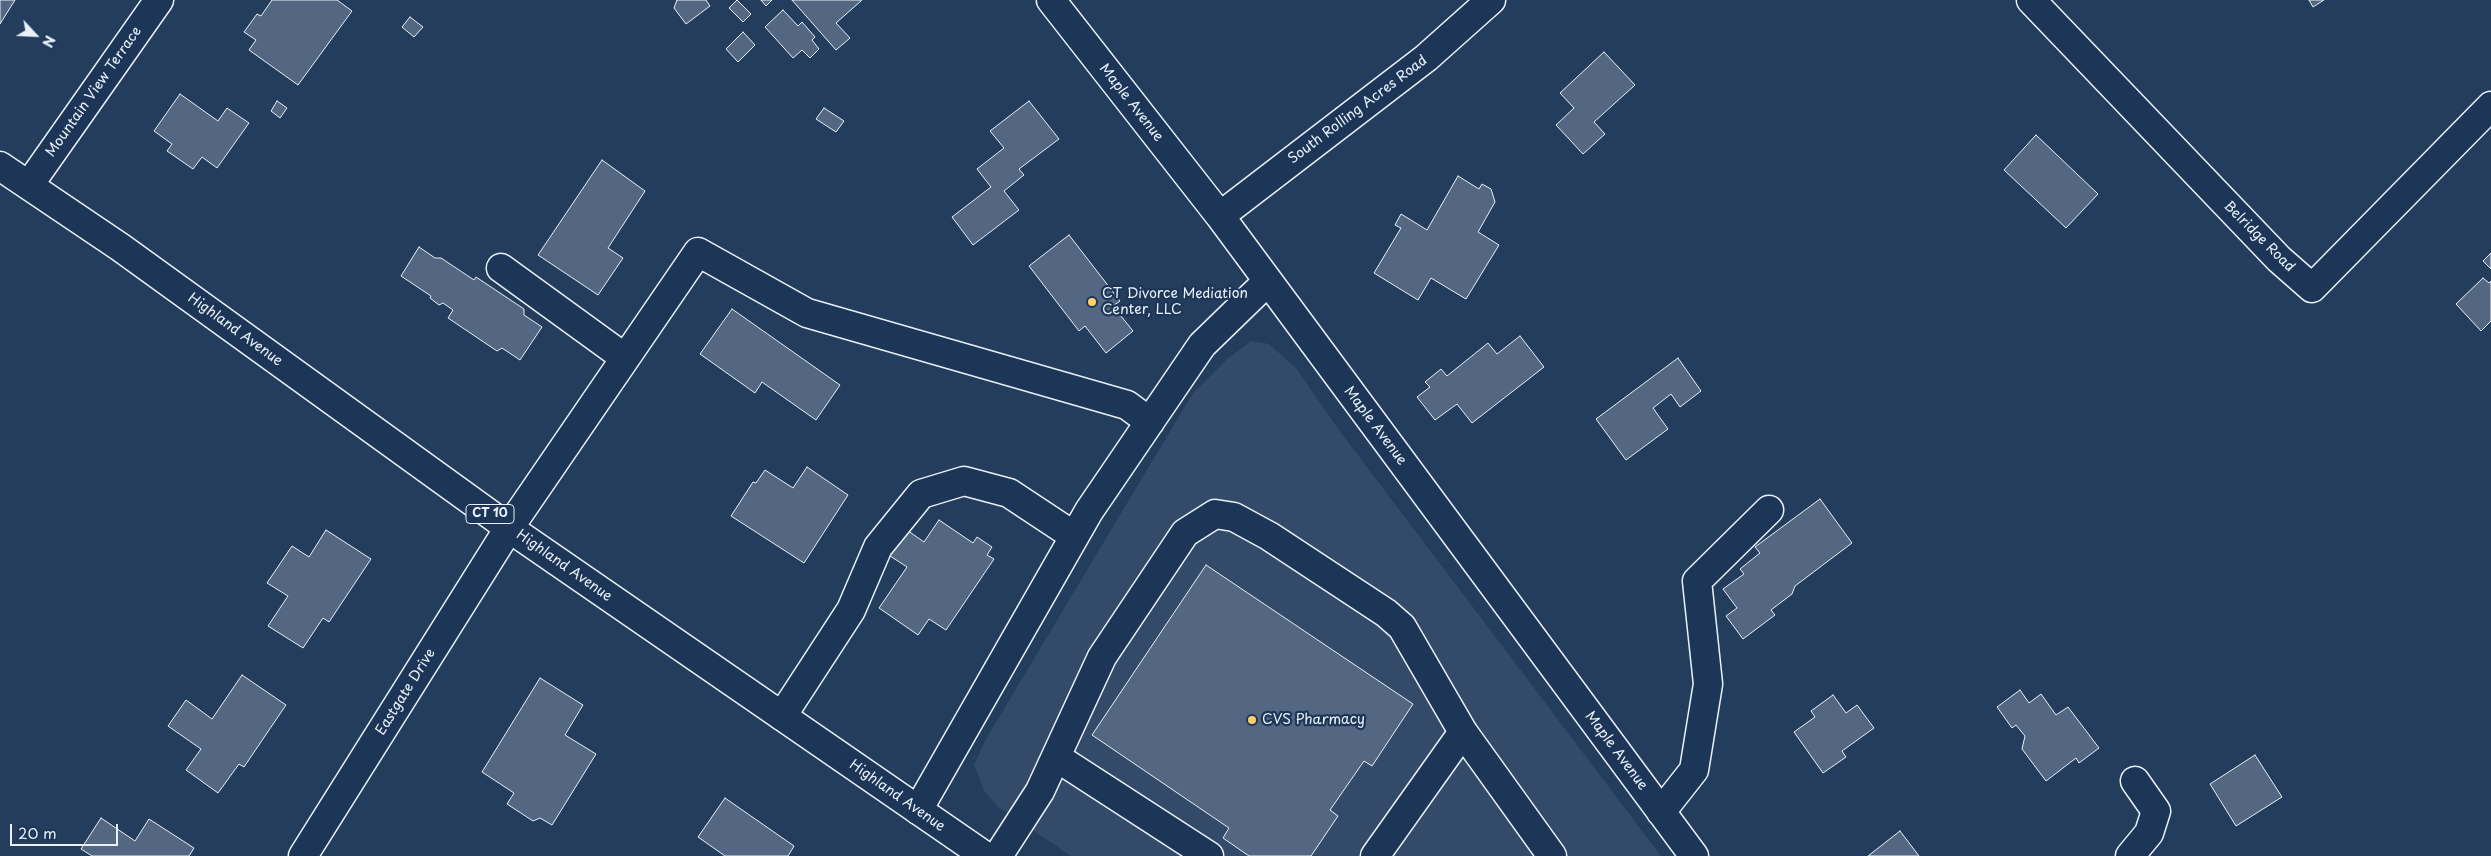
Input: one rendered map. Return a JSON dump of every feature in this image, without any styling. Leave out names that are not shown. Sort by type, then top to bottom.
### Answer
[{"type":"main road","name":"Mountain View Terrace","points":[[29,185],[159,0]]},
{"type":"main road","name":"Maple Avenue","points":[[1051,0],[1220,216],[1694,856]]},
{"type":"main road","name":"South Rolling Acres Road","points":[[1220,216],[1426,58],[1491,0]]},
{"type":"main road","name":"Belridge Road","points":[[2031,0],[2279,259],[2312,288],[2491,106]]},
{"type":"main road","name":"Highland Avenue","points":[[0,166],[120,247],[509,528],[985,856]]},
{"type":"main road","name":"Eastgate Drive","points":[[303,856],[509,528],[698,252],[807,313],[1127,405],[1150,422]]},
{"type":"main road","points":[[501,268],[625,358]]},
{"type":"main road","points":[[918,810],[1089,511],[1202,345],[1268,282]]},
{"type":"main road","points":[[782,716],[851,610],[878,546],[921,494],[964,482],[1009,493],[1074,536]]},
{"type":"main road","points":[[1661,812],[1694,770],[1708,684],[1697,581],[1769,510]]},
{"type":"main road","points":[[998,856],[1040,790],[1102,657],[1185,533],[1215,514],[1234,517],[1269,536],[1386,613],[1402,627],[1463,732],[1552,856]]},
{"type":"main road","points":[[1375,856],[1463,732]]},
{"type":"main road","points":[[1056,757],[1209,856]]},
{"type":"main road","points":[[2130,856],[2149,833],[2156,811],[2135,781]]},
{"type":"shaded area","points":[[1251,341],[1269,344],[1296,368],[1339,430],[1661,856],[1071,856],[997,806],[985,792],[974,765],[986,739],[1193,393],[1227,359]]},
{"type":"building","points":[[0,0],[15,0],[0,24]]},
{"type":"building","points":[[272,0],[337,0],[352,11],[298,85],[249,50],[256,40],[244,32],[257,14],[261,16]]},
{"type":"building","points":[[677,0],[706,0],[710,6],[686,24],[674,8]]},
{"type":"building","points":[[737,0],[751,14],[743,22],[729,8]]},
{"type":"building","points":[[761,0],[772,0],[766,6]]},
{"type":"building","points":[[792,0],[862,0],[836,23],[850,38],[836,50]]},
{"type":"building","points":[[2309,0],[2324,0],[2313,7]]},
{"type":"building","points":[[783,10],[798,26],[802,22],[815,37],[812,40],[819,49],[810,58],[802,50],[793,58],[765,27]]},
{"type":"building","points":[[410,17],[423,27],[414,37],[402,27]]},
{"type":"building","points":[[743,32],[755,45],[738,62],[726,49]]},
{"type":"building","points":[[1604,52],[1635,85],[1594,122],[1605,134],[1583,154],[1556,125],[1574,108],[1560,93]]},
{"type":"building","points":[[180,94],[218,121],[227,108],[249,123],[217,168],[202,157],[193,169],[167,151],[172,144],[154,131]]},
{"type":"building","points":[[277,101],[287,108],[280,118],[271,111]]},
{"type":"building","points":[[1029,101],[1059,139],[1019,169],[1024,175],[1004,191],[1019,210],[973,245],[952,217],[991,187],[977,169],[1004,148],[990,131]]},
{"type":"building","points":[[824,108],[844,121],[836,132],[816,119]]},
{"type":"building","points":[[2036,135],[2098,194],[2066,228],[2004,170]]},
{"type":"building","points":[[602,160],[645,191],[608,248],[623,258],[598,295],[538,255]]},
{"type":"building","points":[[1458,176],[1479,189],[1482,184],[1491,189],[1495,202],[1478,232],[1499,245],[1466,299],[1431,278],[1418,300],[1374,273],[1401,228],[1395,225],[1401,214],[1427,230]]},
{"type":"building","points":[[1069,235],[1120,301],[1113,306],[1133,331],[1106,353],[1085,326],[1079,331],[1029,266]]},
{"type":"building","points":[[419,247],[435,258],[441,258],[474,280],[476,277],[524,309],[524,315],[542,327],[520,360],[502,348],[497,351],[448,318],[453,310],[443,303],[439,305],[430,298],[431,296],[401,276]]},
{"type":"building","points":[[2491,253],[2491,269],[2483,261]]},
{"type":"building","points":[[2483,278],[2489,283],[2491,281],[2491,321],[2481,331],[2456,304]]},
{"type":"building","points":[[732,309],[840,385],[816,420],[762,382],[755,393],[700,354]]},
{"type":"building","points":[[1520,336],[1544,367],[1472,423],[1457,404],[1435,420],[1417,397],[1430,387],[1425,382],[1441,369],[1447,376],[1488,343],[1497,354]]},
{"type":"building","points":[[1678,358],[1701,391],[1680,407],[1671,394],[1653,408],[1668,429],[1626,460],[1596,419]]},
{"type":"building","points":[[807,467],[848,495],[804,563],[731,516],[753,482],[756,483],[765,470],[793,488]]},
{"type":"building","points":[[1820,499],[1852,543],[1795,586],[1792,594],[1771,610],[1775,615],[1743,639],[1726,616],[1737,608],[1723,589],[1744,574],[1740,569],[1760,553],[1755,547]]},
{"type":"building","points":[[939,520],[973,543],[977,537],[992,547],[987,555],[994,559],[946,630],[929,619],[918,635],[879,608],[907,567],[887,554],[904,528],[924,542]]},
{"type":"building","points":[[326,530],[371,559],[329,622],[323,618],[303,648],[268,626],[288,596],[267,583],[292,546],[309,557]]},
{"type":"building","name":"CVS Pharmacy","points":[[1206,565],[1413,704],[1372,766],[1364,761],[1330,810],[1338,816],[1311,856],[1249,856],[1223,838],[1229,828],[1092,735]]},
{"type":"building","points":[[242,675],[286,705],[244,767],[239,764],[218,793],[186,770],[201,749],[168,726],[186,700],[212,719]]},
{"type":"building","points":[[540,678],[583,705],[565,735],[596,754],[552,825],[540,818],[533,821],[507,804],[514,793],[482,772]]},
{"type":"building","points":[[2020,690],[2029,703],[2041,694],[2056,715],[2068,707],[2099,748],[2079,763],[2076,758],[2046,781],[2022,749],[2025,736],[2016,725],[2012,728],[1997,707]]},
{"type":"building","points":[[1833,695],[1846,713],[1857,705],[1874,728],[1842,751],[1846,757],[1823,773],[1794,732],[1815,717],[1811,711]]},
{"type":"building","points":[[2255,755],[2282,797],[2236,826],[2210,784]]},
{"type":"building","points":[[725,798],[794,846],[788,856],[725,856],[698,837]]},
{"type":"building","points":[[101,818],[135,841],[149,819],[194,848],[189,856],[92,856],[81,849]]},
{"type":"building","points":[[1900,831],[1919,856],[1868,856]]},
{"type":"place","name":"CT Divorce Mediation Center, LLC","points":[[1092,302]]},
{"type":"place","name":"CVS Pharmacy","points":[[1252,720]]}]
